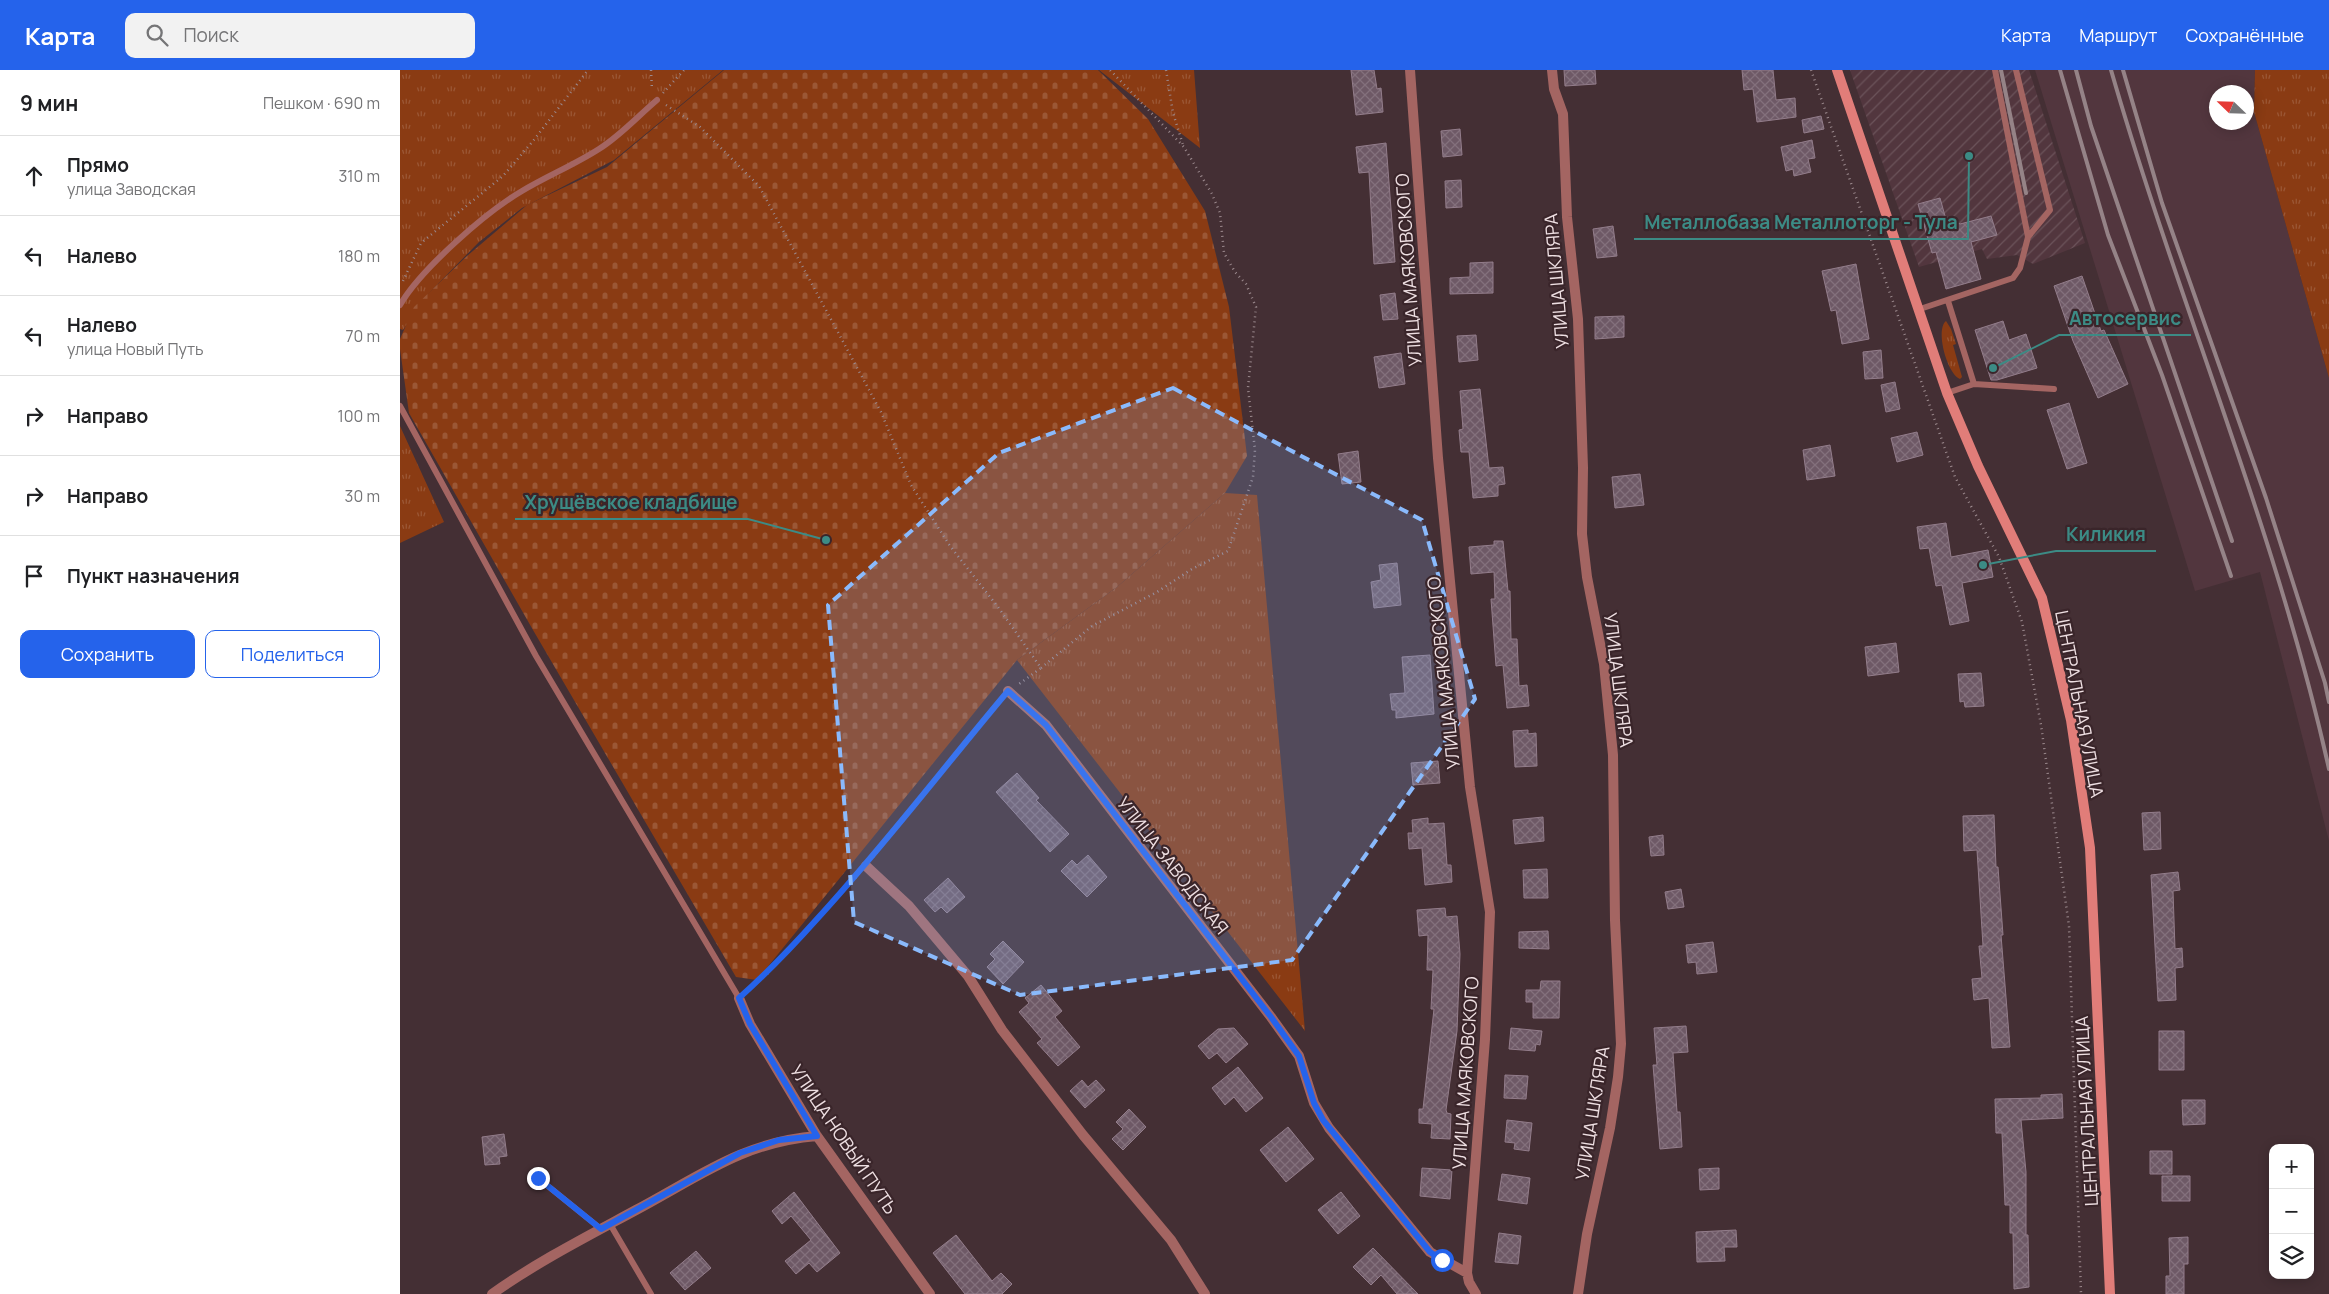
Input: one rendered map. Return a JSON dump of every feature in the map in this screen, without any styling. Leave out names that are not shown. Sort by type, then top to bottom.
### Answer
[{"type":"main road","name":"ЦЕНТРАЛЬНАЯ УЛИЦА","points":[[1837,70],[1947,393],[1978,466],[2042,598],[2071,720],[2090,848],[2110,1294]]},
{"type":"street","name":"УЛИЦА МАЯКОВСКОГО","points":[[1410,70],[1438,458],[1470,788],[1490,912],[1485,1039],[1467,1273]]},
{"type":"street","name":"УЛИЦА ШКЛЯРА","points":[[1552,70],[1554,89],[1563,114],[1566,217],[1578,319],[1583,468],[1582,534],[1587,577],[1602,650],[1613,755],[1615,920],[1621,1044],[1610,1128],[1587,1234],[1578,1294]]},
{"type":"street","name":"УЛИЦА ЗАВОДСКАЯ","points":[[1008,691],[1046,725],[1271,1017],[1299,1056],[1314,1103],[1329,1128],[1430,1252],[1467,1273]]},
{"type":"street","points":[[866,866],[909,906],[963,969],[1002,1030],[1083,1135],[1171,1240],[1205,1294]]},
{"type":"street","name":"УЛИЦА НОВЫЙ ПУТЬ","points":[[739,998],[750,1024],[817,1136],[930,1294]]},
{"type":"street","points":[[492,1294],[605,1227],[740,1153],[779,1140],[817,1136]]},
{"type":"street","points":[[1467,1273],[1469,1282],[1476,1294]]},
{"type":"lane","points":[[1995,70],[2028,237]]},
{"type":"lane","points":[[1918,310],[2013,278],[2020,268],[2028,237],[2050,210],[2016,70]]},
{"type":"lane","points":[[400,305],[416,283],[470,230],[498,207],[520,192],[601,148],[657,100]]},
{"type":"lane","points":[[1948,301],[1974,384]]},
{"type":"lane","points":[[1947,393],[1974,384],[2054,389]]},
{"type":"lane","points":[[400,406],[536,656],[739,998]]},
{"type":"lane","points":[[538,1178],[605,1227],[651,1294]]},
{"type":"path","points":[[401,285],[421,243],[503,176],[533,141],[588,70]]},
{"type":"path","points":[[651,70],[652,98],[700,127],[759,186],[881,412],[911,485],[950,546],[1041,668]]},
{"type":"path","points":[[657,100],[684,70]]},
{"type":"path","points":[[1110,70],[1184,147]]},
{"type":"path","points":[[739,998],[767,974],[866,866],[956,752],[1008,691],[1041,668],[1092,626],[1157,592],[1192,570],[1228,551],[1254,478],[1255,450],[1248,388],[1256,308],[1246,284],[1235,272],[1224,253],[1220,213],[1212,194],[1184,147],[1173,113],[1166,70]]},
{"type":"path","points":[[1812,70],[1955,477],[1999,558],[2022,622],[2041,725],[2069,926],[2081,1294]]},
{"type":"highlighted area","points":[[1173,388],[1422,520],[1475,699],[1292,960],[1020,995],[854,922],[828,605],[999,453]]},
{"type":"shaded area","points":[[1850,70],[2029,70],[2085,243],[2033,264],[2017,255],[1987,259],[1982,249],[1919,267]]},
{"type":"shaded area","points":[[2035,70],[2255,70],[2254,112],[2329,378],[2329,841],[2260,572],[2195,591]]},
{"type":"green space","points":[[400,70],[723,70],[614,160],[522,208],[479,242],[427,295],[403,330],[400,329]]},
{"type":"green space","points":[[724,70],[1098,70],[1148,119],[1205,211],[1229,307],[1247,456],[1225,493],[1117,587],[1017,660],[757,980],[736,977],[533,630],[409,413],[400,349],[400,339],[414,307],[467,256],[527,205],[607,167]]},
{"type":"green space","points":[[1099,70],[1194,70],[1200,148]]},
{"type":"green space","points":[[2255,70],[2329,70],[2329,378],[2254,112]]},
{"type":"green space","points":[[1946,321],[1956,344],[1953,345],[1962,377],[1960,379],[1951,369],[1944,352],[1942,333]]},
{"type":"green space","points":[[400,426],[444,522],[400,543]]},
{"type":"green space","points":[[1225,493],[1257,495],[1305,1031],[1017,660],[1117,587]]},
{"type":"building","points":[[1351,70],[1374,70],[1377,89],[1381,88],[1383,112],[1356,115]]},
{"type":"building","points":[[1564,70],[1595,70],[1596,84],[1565,86]]},
{"type":"building","points":[[1742,70],[1773,70],[1776,100],[1795,98],[1796,117],[1757,122],[1753,89],[1744,90]]},
{"type":"building","points":[[1821,116],[1824,129],[1804,133],[1802,120]]},
{"type":"building","points":[[1460,129],[1462,155],[1443,157],[1441,131]]},
{"type":"building","points":[[1812,140],[1815,158],[1808,159],[1811,172],[1794,176],[1793,169],[1786,171],[1781,147]]},
{"type":"building","points":[[1386,143],[1395,262],[1374,264],[1369,172],[1359,173],[1356,147]]},
{"type":"building","points":[[1461,180],[1462,207],[1446,208],[1445,181]]},
{"type":"building","points":[[1940,198],[1945,216],[1960,224],[1991,216],[1997,235],[1971,242],[1981,279],[1946,289],[1936,252],[1932,253],[1918,204]]},
{"type":"building","points":[[1613,226],[1617,256],[1597,258],[1593,229]]},
{"type":"building","points":[[1493,262],[1493,293],[1450,294],[1450,278],[1470,277],[1470,263]]},
{"type":"building","points":[[1856,264],[1869,339],[1842,344],[1836,310],[1831,311],[1822,271]]},
{"type":"building","points":[[2082,276],[2101,331],[2104,330],[2128,384],[2098,398],[2073,341],[2054,286]]},
{"type":"building","points":[[1395,293],[1398,319],[1383,320],[1380,295]]},
{"type":"building","points":[[1624,316],[1624,337],[1595,339],[1595,317]]},
{"type":"building","points":[[2003,321],[2009,340],[2026,334],[2037,368],[1997,380],[1991,380],[1975,330]]},
{"type":"building","points":[[1476,335],[1478,360],[1459,362],[1457,336]]},
{"type":"building","points":[[1881,350],[1883,378],[1865,379],[1863,352]]},
{"type":"building","points":[[1401,353],[1405,384],[1379,388],[1374,357]]},
{"type":"building","points":[[1895,382],[1900,409],[1886,412],[1881,385]]},
{"type":"building","points":[[1480,389],[1489,468],[1503,467],[1505,484],[1498,485],[1498,496],[1473,498],[1469,452],[1461,452],[1459,430],[1463,429],[1460,391]]},
{"type":"building","points":[[2069,403],[2087,463],[2067,469],[2047,410]]},
{"type":"building","points":[[1917,432],[1923,455],[1897,462],[1891,438]]},
{"type":"building","points":[[1830,445],[1835,476],[1807,480],[1803,450]]},
{"type":"building","points":[[1358,451],[1361,482],[1342,484],[1338,454]]},
{"type":"building","points":[[1640,474],[1644,505],[1615,508],[1612,477]]},
{"type":"building","points":[[1946,523],[1951,557],[1988,550],[1993,577],[1962,583],[1969,621],[1950,625],[1942,585],[1936,586],[1929,548],[1920,549],[1917,527]]},
{"type":"building","points":[[1494,541],[1503,541],[1508,591],[1510,591],[1511,639],[1517,639],[1519,686],[1527,685],[1529,706],[1507,708],[1503,665],[1496,666],[1491,599],[1495,599],[1494,572],[1471,574],[1469,547],[1494,545]]},
{"type":"building","points":[[1397,563],[1401,605],[1374,608],[1371,582],[1381,580],[1379,565]]},
{"type":"building","points":[[1896,643],[1899,672],[1868,676],[1865,647]]},
{"type":"building","points":[[1430,655],[1434,714],[1396,718],[1396,710],[1392,710],[1390,694],[1405,693],[1402,657]]},
{"type":"building","points":[[1981,673],[1984,706],[1965,707],[1964,701],[1960,702],[1958,674]]},
{"type":"building","points":[[1528,730],[1528,734],[1536,733],[1537,766],[1515,767],[1513,731]]},
{"type":"building","points":[[1438,761],[1440,783],[1413,785],[1411,763]]},
{"type":"building","points":[[1017,773],[1039,798],[1036,800],[1069,834],[1050,852],[996,792]]},
{"type":"building","points":[[2160,812],[2161,849],[2144,850],[2142,813]]},
{"type":"building","points":[[1994,815],[1996,867],[1998,867],[2003,935],[2001,935],[2010,1047],[1992,1048],[1989,998],[1974,1000],[1972,979],[1982,978],[1979,946],[1983,946],[1977,850],[1964,851],[1963,816]]},
{"type":"building","points":[[1543,817],[1544,841],[1515,844],[1513,820]]},
{"type":"building","points":[[1428,818],[1428,824],[1444,823],[1447,865],[1451,865],[1452,882],[1425,885],[1422,848],[1409,849],[1408,833],[1413,833],[1412,820]]},
{"type":"building","points":[[1663,835],[1664,855],[1651,856],[1649,837]]},
{"type":"building","points":[[1088,855],[1107,877],[1087,897],[1061,871],[1072,860],[1077,865]]},
{"type":"building","points":[[1547,869],[1548,898],[1524,898],[1523,870]]},
{"type":"building","points":[[2178,872],[2180,890],[2173,891],[2175,949],[2182,948],[2183,967],[2175,968],[2176,1000],[2158,1001],[2151,875]]},
{"type":"building","points":[[948,878],[965,897],[947,913],[941,907],[935,912],[924,900]]},
{"type":"building","points":[[1681,889],[1684,907],[1668,909],[1665,892]]},
{"type":"building","points":[[1445,908],[1446,917],[1457,916],[1460,954],[1457,1031],[1446,1110],[1447,1113],[1451,1114],[1450,1139],[1431,1138],[1432,1124],[1419,1123],[1419,1109],[1423,1109],[1434,1009],[1431,1009],[1433,970],[1427,970],[1428,935],[1419,936],[1417,910]]},
{"type":"building","points":[[1548,931],[1549,949],[1519,948],[1519,932]]},
{"type":"building","points":[[1003,941],[1024,962],[1003,984],[987,967],[995,959],[990,954]]},
{"type":"building","points":[[1713,942],[1717,972],[1697,974],[1696,962],[1688,963],[1686,945]]},
{"type":"building","points":[[1541,981],[1560,981],[1559,1018],[1533,1018],[1533,1002],[1526,1002],[1526,990],[1540,990]]},
{"type":"building","points":[[1041,985],[1062,1011],[1055,1017],[1080,1047],[1058,1066],[1037,1043],[1042,1039],[1019,1012],[1029,1003],[1025,998]]},
{"type":"building","points":[[1686,1026],[1688,1052],[1673,1053],[1677,1112],[1680,1112],[1682,1147],[1660,1149],[1653,1065],[1657,1065],[1654,1028]]},
{"type":"building","points":[[1234,1028],[1248,1044],[1226,1063],[1217,1053],[1209,1059],[1198,1046],[1218,1029]]},
{"type":"building","points":[[1511,1028],[1542,1031],[1540,1045],[1536,1044],[1535,1051],[1509,1049]]},
{"type":"building","points":[[2159,1031],[2184,1031],[2184,1070],[2159,1070]]},
{"type":"building","points":[[1238,1067],[1263,1098],[1246,1112],[1234,1097],[1225,1105],[1212,1088]]},
{"type":"building","points":[[1505,1075],[1528,1076],[1526,1099],[1504,1098]]},
{"type":"building","points":[[1082,1080],[1088,1087],[1096,1080],[1105,1090],[1085,1108],[1070,1091]]},
{"type":"building","points":[[2062,1094],[2063,1118],[2021,1120],[2026,1172],[2026,1235],[2028,1235],[2029,1287],[2014,1289],[2013,1233],[2010,1233],[2010,1205],[2005,1205],[2002,1133],[1996,1133],[1995,1099],[2041,1098],[2041,1095]]},
{"type":"building","points":[[2182,1100],[2205,1100],[2205,1124],[2183,1125]]},
{"type":"building","points":[[1129,1109],[1146,1127],[1123,1150],[1112,1139],[1123,1129],[1116,1122]]},
{"type":"building","points":[[1507,1120],[1532,1123],[1529,1151],[1514,1149],[1515,1143],[1505,1142]]},
{"type":"building","points":[[1288,1127],[1314,1159],[1286,1182],[1260,1150]]},
{"type":"building","points":[[504,1134],[507,1156],[499,1157],[500,1164],[485,1165],[482,1137]]},
{"type":"building","points":[[2150,1151],[2172,1151],[2172,1174],[2150,1174]]},
{"type":"building","points":[[1422,1168],[1452,1170],[1450,1199],[1420,1196]]},
{"type":"building","points":[[1719,1168],[1719,1189],[1700,1190],[1699,1169]]},
{"type":"building","points":[[1502,1174],[1530,1178],[1527,1204],[1498,1200]]},
{"type":"building","points":[[2162,1176],[2190,1176],[2190,1201],[2162,1201]]},
{"type":"building","points":[[794,1192],[840,1253],[817,1272],[809,1263],[796,1274],[785,1261],[811,1240],[791,1216],[782,1224],[772,1211]]},
{"type":"building","points":[[1341,1192],[1360,1216],[1338,1234],[1318,1210]]},
{"type":"building","points":[[1736,1230],[1737,1247],[1724,1247],[1725,1261],[1697,1262],[1696,1232]]},
{"type":"building","points":[[1499,1233],[1521,1236],[1518,1264],[1495,1262]]},
{"type":"building","points":[[956,1235],[992,1281],[1001,1273],[1012,1284],[1002,1294],[965,1294],[933,1253]]},
{"type":"building","points":[[2188,1237],[2188,1264],[2184,1264],[2184,1294],[2166,1294],[2166,1276],[2170,1276],[2169,1238]]},
{"type":"building","points":[[1373,1248],[1418,1294],[1397,1294],[1381,1275],[1371,1285],[1353,1267]]},
{"type":"building","points":[[696,1251],[711,1268],[685,1290],[670,1273]]},
{"type":"railway","points":[[2001,70],[2026,193]]},
{"type":"railway","points":[[2060,70],[2108,235],[2162,375],[2231,576]]},
{"type":"railway","points":[[2076,70],[2091,126],[2232,541]]},
{"type":"railway","points":[[2111,70],[2166,245],[2255,505],[2307,680],[2329,769]]},
{"type":"railway","points":[[2123,70],[2162,203],[2266,498],[2325,683],[2329,702]]},
{"type":"place","name":"Металлобаза Металлоторг - Тула","points":[[1969,156]]},
{"type":"place","name":"Автосервис","points":[[1993,368]]},
{"type":"place","name":"Хрущёвское кладбище","points":[[826,540]]},
{"type":"place","name":"Киликия","points":[[1983,565]]},
{"type":"route","points":[[538,1178],[601,1229],[740,1153],[779,1140],[817,1136],[750,1024],[739,998],[767,974],[866,866],[956,752],[1008,691],[1046,725],[1271,1017],[1299,1056],[1314,1103],[1323,1120],[1430,1252],[1442,1260]]}]
